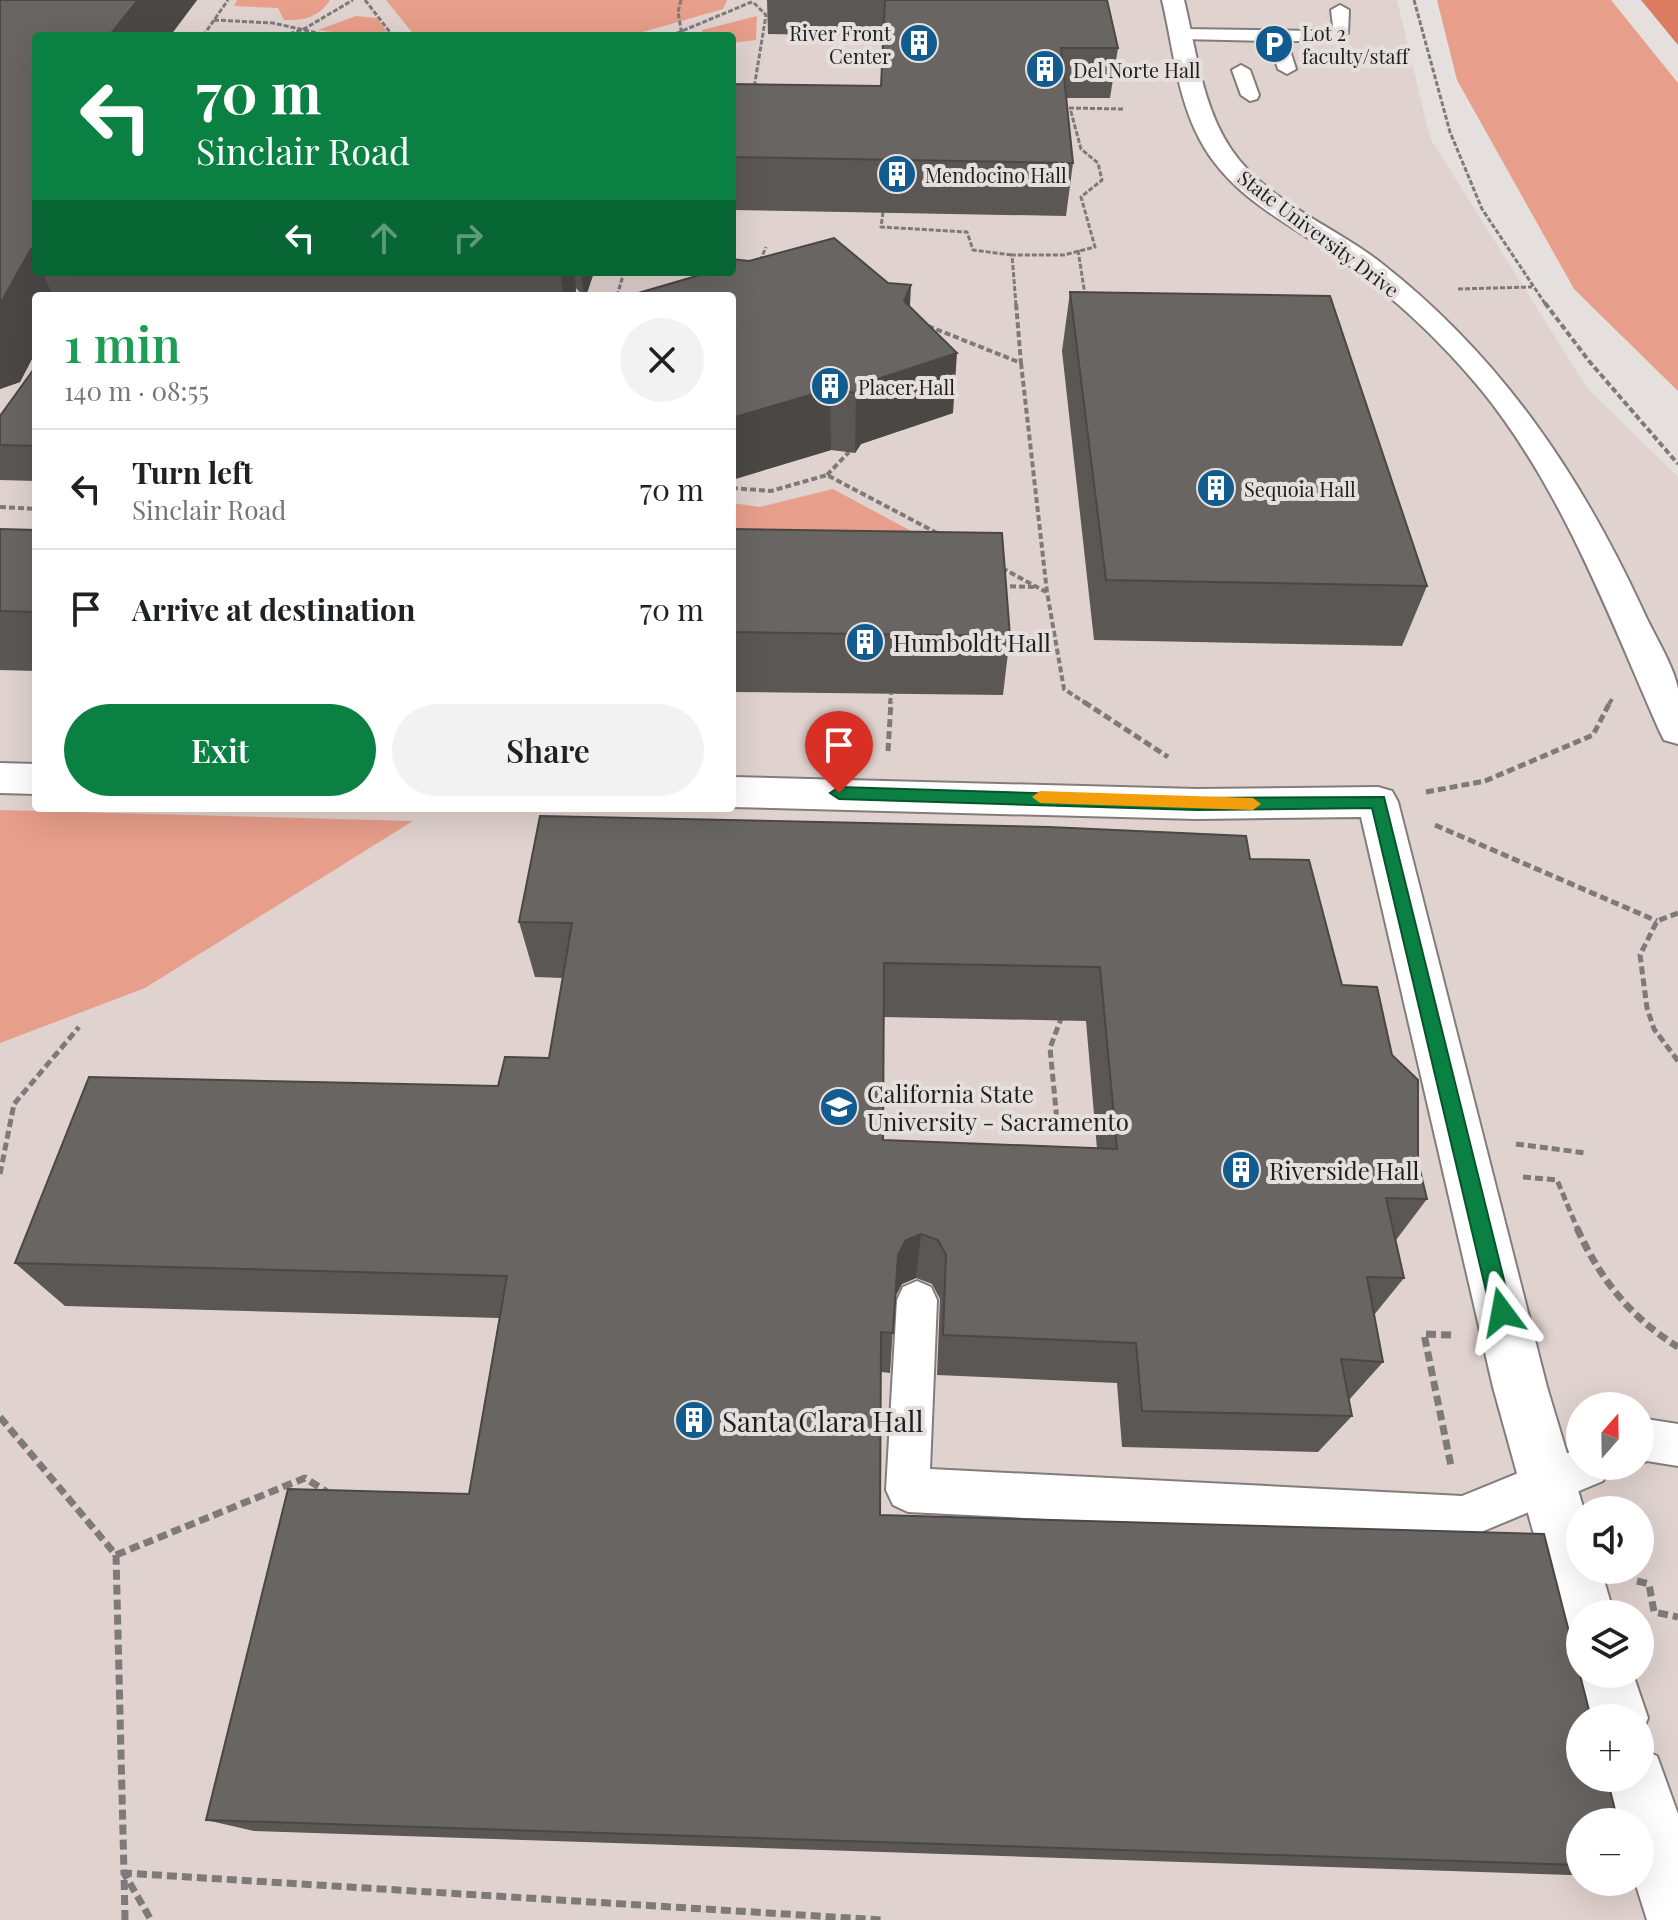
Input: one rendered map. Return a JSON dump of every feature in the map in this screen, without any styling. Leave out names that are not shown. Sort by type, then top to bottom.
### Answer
[{"type":"street","name":"State University Drive","points":[[1173,0],[1197,95],[1209,132],[1222,155],[1250,185],[1369,267],[1438,328],[1493,385],[1565,485],[1678,730]]},
{"type":"street","points":[[0,778],[32,779]]},
{"type":"street","points":[[736,792],[1197,804],[1378,802],[1508,1339],[1566,1468]]},
{"type":"street","points":[[1570,1480],[1583,1600]]},
{"type":"street","points":[[1639,1792],[1678,1916]]},
{"type":"lane","points":[[1182,34],[1317,36],[1342,29],[1340,10]]},
{"type":"lane","points":[[1276,36],[1287,69]]},
{"type":"lane","points":[[1241,70],[1250,95]]},
{"type":"lane","points":[[917,1300],[908,1490],[1462,1518],[1566,1476]]},
{"type":"lane","points":[[1654,1441],[1678,1445]]},
{"type":"path","points":[[206,32],[228,0]]},
{"type":"path","points":[[295,32],[353,0]]},
{"type":"path","points":[[365,0],[389,32]]},
{"type":"path","points":[[681,0],[678,12],[682,32]]},
{"type":"path","points":[[1414,0],[1450,132],[1482,209],[1533,287],[1589,361],[1678,464]]},
{"type":"path","points":[[686,32],[754,1],[766,15],[754,90]]},
{"type":"path","points":[[214,20],[316,32]]},
{"type":"path","points":[[1055,108],[1124,109]]},
{"type":"path","points":[[883,212],[881,227],[967,232],[973,250],[1012,255],[1064,255],[1095,247],[1081,197],[1102,180],[1098,163],[1081,149],[1070,108]]},
{"type":"path","points":[[759,265],[766,247]]},
{"type":"path","points":[[1078,250],[1082,294],[1091,297]]},
{"type":"path","points":[[1012,255],[1047,592],[1064,689],[1180,764]]},
{"type":"path","points":[[1452,289],[1533,287]]},
{"type":"path","points":[[918,322],[1021,363]]},
{"type":"path","points":[[736,488],[771,491],[827,475],[849,452]]},
{"type":"path","points":[[827,475],[939,535]]},
{"type":"path","points":[[0,507],[32,508]]},
{"type":"path","points":[[995,564],[1047,592]]},
{"type":"path","points":[[991,586],[1036,587]]},
{"type":"path","points":[[1378,802],[1485,781],[1593,735],[1639,647]]},
{"type":"path","points":[[888,756],[891,694]]},
{"type":"path","points":[[1378,802],[1657,921]]},
{"type":"path","points":[[1678,913],[1657,921],[1640,955],[1647,1008],[1654,1029],[1678,1061]]},
{"type":"path","points":[[1064,1008],[1050,1048],[1057,1121],[1096,1128]]},
{"type":"path","points":[[0,1174],[14,1104],[79,1027]]},
{"type":"path","points":[[1460,1137],[1586,1153]]},
{"type":"path","points":[[1557,1180],[1589,1258],[1620,1305],[1678,1347]]},
{"type":"path","points":[[1462,1518],[1424,1334],[1508,1339]]},
{"type":"path","points":[[0,1417],[116,1555],[125,1920]]},
{"type":"path","points":[[116,1555],[305,1478],[339,1499]]},
{"type":"path","points":[[1649,1584],[1654,1612],[1678,1617]]},
{"type":"path","points":[[124,1873],[151,1920]]},
{"type":"path","points":[[124,1873],[882,1920]]},
{"type":"shaded area","name":"California State University - Sacramento","points":[[0,0],[1397,0],[1430,138],[1587,388],[1678,477],[1678,1920],[0,1920]]},
{"type":"shaded area","points":[[237,0],[330,0],[321,11],[310,17],[284,20],[278,8],[234,6]]},
{"type":"shaded area","points":[[386,0],[727,0],[723,9],[643,32],[412,32]]},
{"type":"shaded area","points":[[1437,0],[1611,0],[1678,83],[1678,391],[1574,289],[1457,80]]},
{"type":"shaded area","points":[[1641,0],[1678,0],[1678,45]]},
{"type":"shaded area","points":[[356,16],[377,18],[387,32],[332,32],[318,30]]},
{"type":"shaded area","points":[[757,16],[756,40],[736,42],[736,32],[702,30]]},
{"type":"shaded area","points":[[833,489],[1004,581],[736,574],[736,504],[760,507]]},
{"type":"shaded area","points":[[0,810],[413,821],[145,988],[0,1043]]},
{"type":"building","points":[[0,0],[138,0],[112,32],[32,32],[32,249],[0,304]]},
{"type":"building","points":[[885,0],[1107,0],[1118,48],[1061,48],[1073,163],[736,157],[736,84],[881,86]]},
{"type":"building","points":[[834,238],[888,283],[911,285],[904,301],[957,353],[862,384],[856,393],[830,389],[736,417],[736,292],[642,292],[696,276],[736,276],[736,259],[749,261]]},
{"type":"building","name":"Sequoia Hall","points":[[1070,292],[1330,296],[1427,586],[1106,580]]},
{"type":"building","points":[[32,372],[32,446],[0,445],[0,416]]},
{"type":"building","points":[[0,529],[32,530],[32,612],[0,611]]},
{"type":"building","points":[[736,529],[1002,533],[1010,636],[736,632]]},
{"type":"building","name":"Santa Clara Hall","points":[[540,816],[1049,827],[1246,836],[1250,859],[1309,860],[1342,985],[1377,987],[1392,1055],[1418,1080],[1418,1162],[1427,1199],[1386,1198],[1404,1278],[1367,1277],[1383,1362],[1341,1359],[1352,1416],[1142,1411],[1136,1343],[943,1335],[946,1255],[938,1240],[921,1234],[906,1240],[898,1255],[893,1333],[881,1332],[880,1515],[1544,1534],[1566,1620],[1566,1688],[1583,1688],[1587,1704],[1566,1704],[1566,1792],[1610,1792],[1614,1808],[1566,1808],[1566,1865],[206,1820],[288,1489],[469,1494],[507,1276],[15,1263],[89,1077],[498,1086],[505,1057],[549,1058],[572,923],[519,922]],"holes":[[[884,963],[1100,967],[1117,1149],[883,1140]]]},
{"type":"slow traffic","points":[[1040,797],[1253,804]]},
{"type":"place","name":"River Front Center","points":[[919,43]]},
{"type":"place","name":"Lot 2 faculty/staff","points":[[1274,44]]},
{"type":"place","name":"Del Norte Hall","points":[[1045,69]]},
{"type":"place","name":"Mendocino Hall","points":[[897,174]]},
{"type":"place","name":"Placer Hall","points":[[830,386]]},
{"type":"place","name":"Sequoia Hall","points":[[1216,488]]},
{"type":"place","name":"Humboldt Hall","points":[[865,642]]},
{"type":"place","name":"California State University - Sacramento","points":[[839,1107]]},
{"type":"place","name":"Riverside Hall","points":[[1241,1170]]},
{"type":"place","name":"Santa Clara Hall","points":[[694,1420]]},
{"type":"route","points":[[839,793],[1197,804],[1378,802],[1502,1312]]}]
